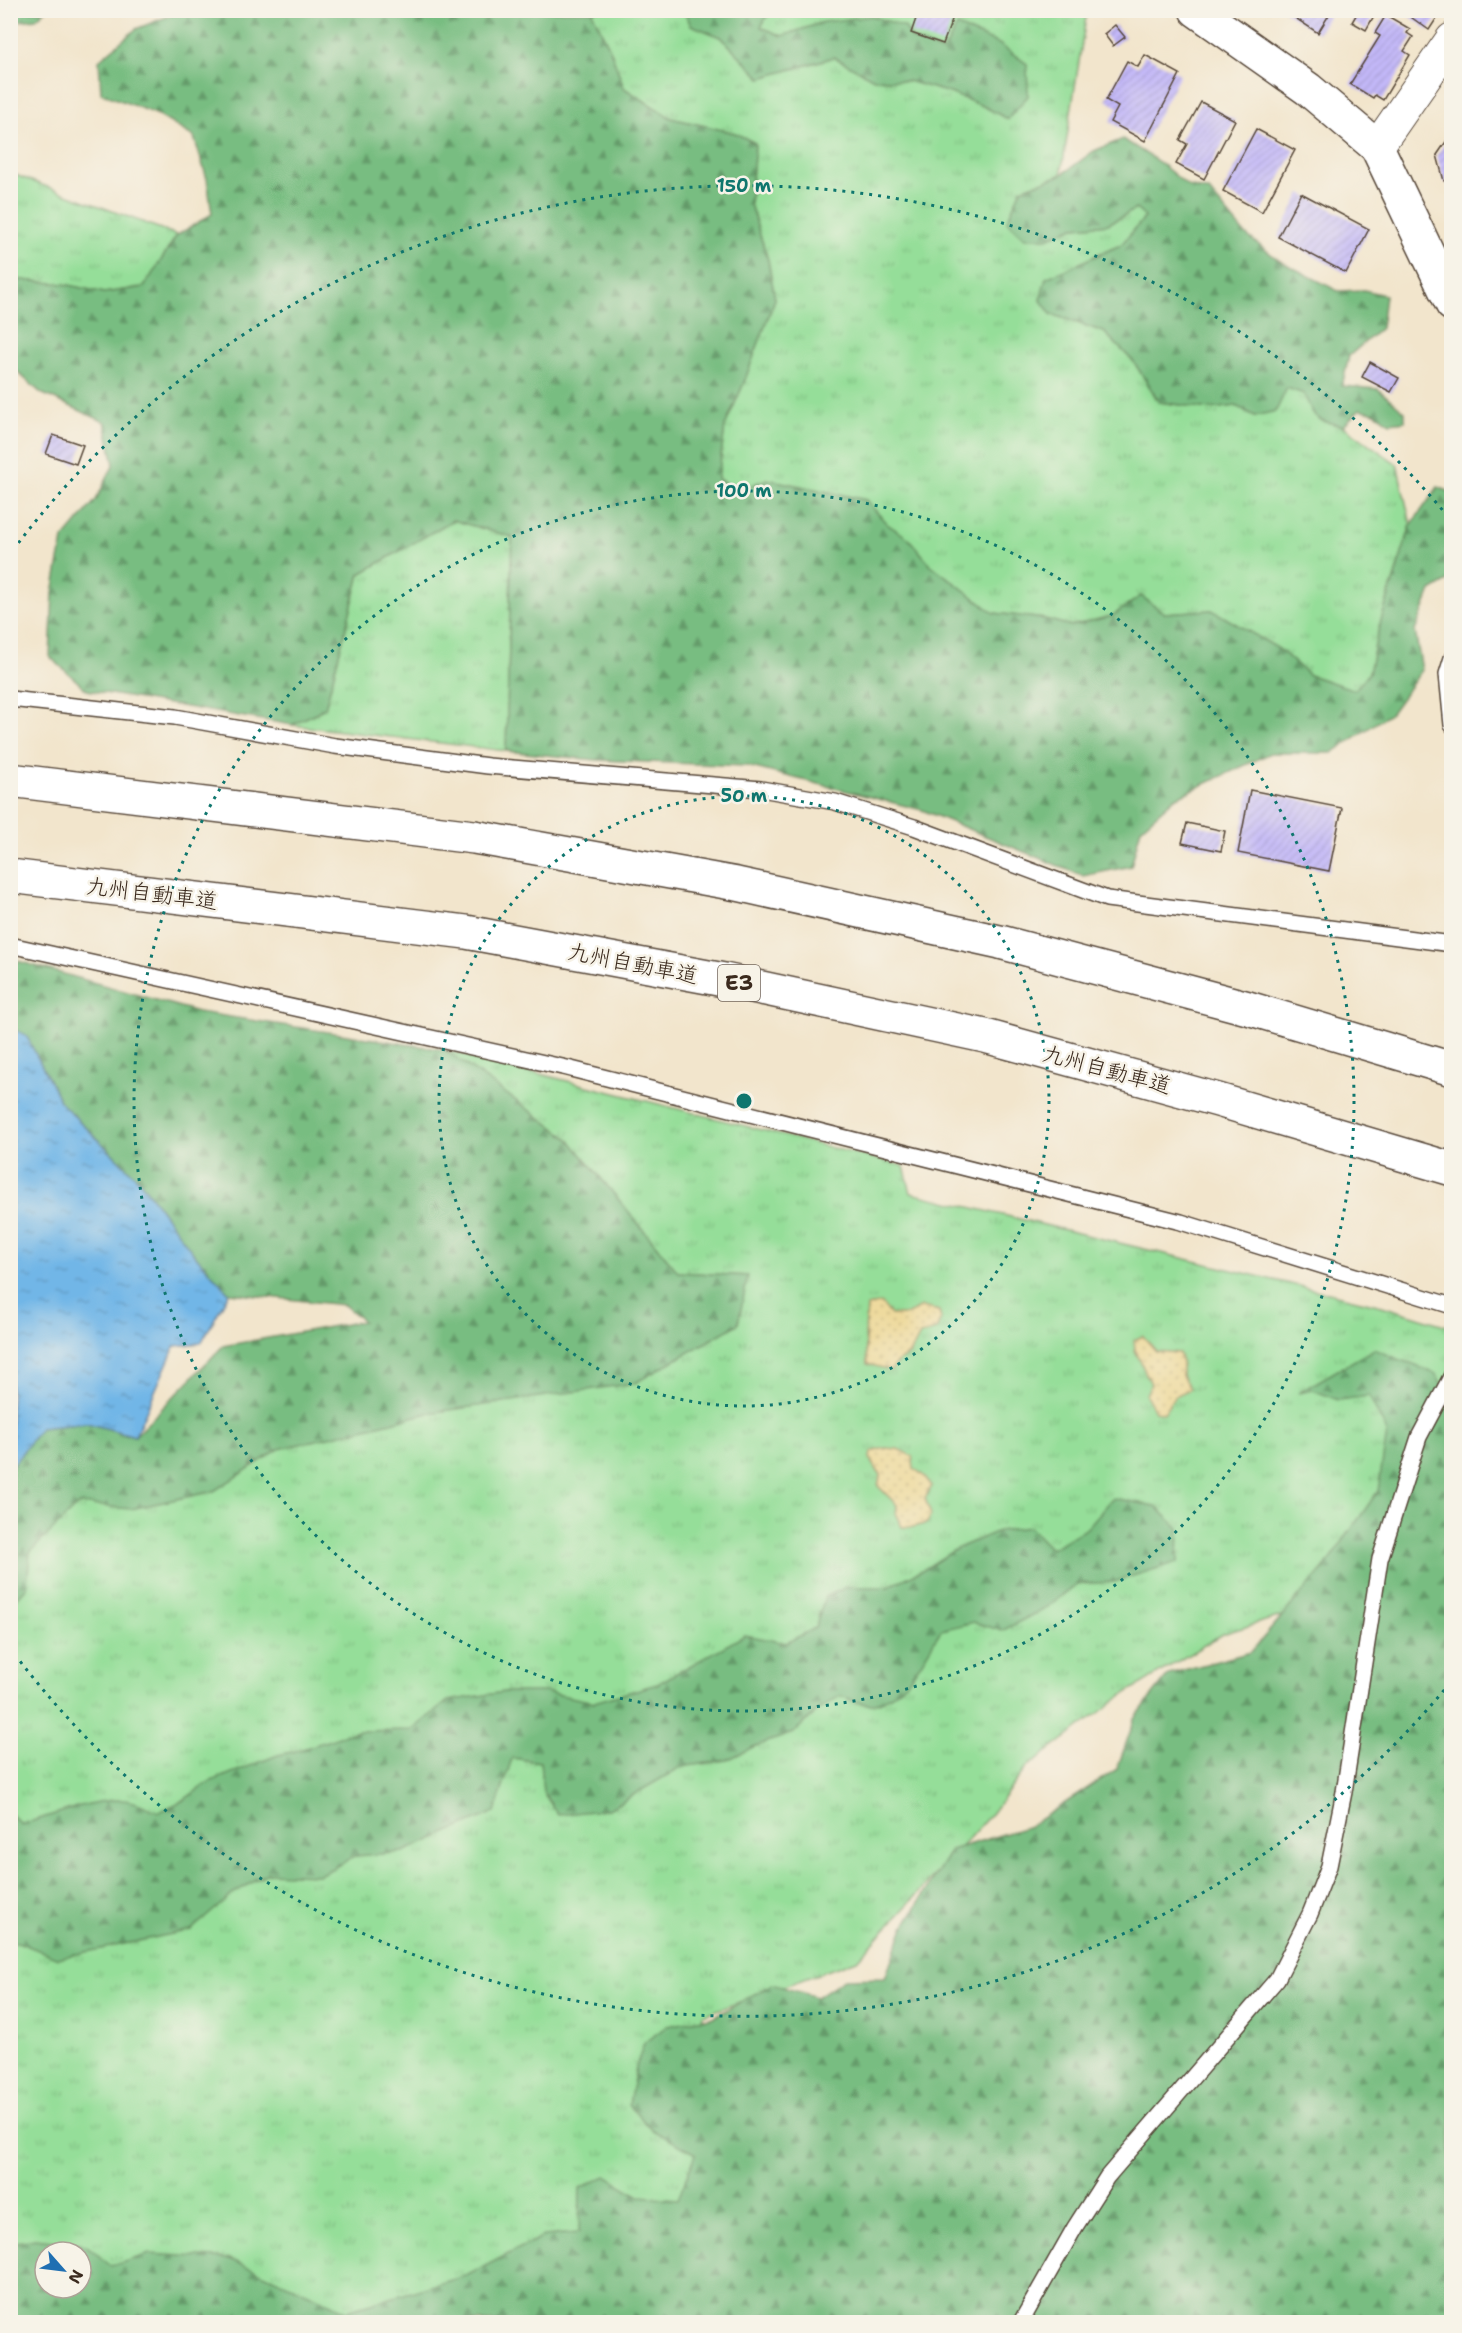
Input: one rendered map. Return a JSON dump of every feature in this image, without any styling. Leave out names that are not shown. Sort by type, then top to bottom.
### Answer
[{"type":"main road","points":[[1207,14],[1308,88],[1377,147],[1452,304]]},
{"type":"main road","points":[[10,780],[474,837],[737,884],[1000,942],[1248,1008],[1452,1069]]},
{"type":"main road","name":"九州自動車道","points":[[10,876],[466,932],[724,980],[985,1036],[1218,1100],[1452,1169]]},
{"type":"street","points":[[1377,147],[1441,76],[1452,39]]},
{"type":"lane","points":[[1452,658],[1447,674],[1452,725]]},
{"type":"lane","points":[[10,699],[175,717],[335,746],[488,766],[761,789],[835,802],[914,827],[1107,899],[1452,944]]},
{"type":"lane","points":[[10,945],[567,1068],[1158,1216],[1452,1306]]},
{"type":"lane","points":[[1021,2322],[1075,2227],[1107,2177],[1277,1979],[1310,1914],[1329,1866],[1344,1792],[1380,1559],[1419,1437],[1452,1375]]},
{"type":"green space","points":[[184,10],[594,11],[593,14],[610,49],[624,88],[671,118],[735,133],[755,143],[750,204],[768,260],[775,299],[725,426],[718,479],[739,490],[767,479],[866,500],[887,524],[908,538],[931,565],[994,613],[1045,619],[1071,626],[1112,616],[1141,596],[1164,613],[1212,610],[1279,649],[1309,675],[1355,690],[1369,673],[1379,627],[1411,525],[1438,487],[1451,492],[1451,579],[1431,591],[1415,631],[1422,670],[1391,713],[1332,753],[1271,753],[1175,798],[1141,828],[1131,866],[1083,876],[922,810],[747,766],[596,760],[506,751],[512,537],[453,520],[360,574],[325,708],[292,725],[87,690],[50,657],[53,593],[63,539],[96,500],[114,464],[105,422],[41,393],[13,368],[10,354],[11,279],[64,284],[104,293],[144,287],[177,235],[212,214],[207,179],[194,137],[156,114],[101,93],[99,60],[136,29]]},
{"type":"green space","points":[[594,10],[684,11],[691,25],[721,37],[761,78],[835,57],[874,79],[908,81],[950,93],[1008,119],[957,27],[943,52],[912,39],[824,22],[782,36],[761,27],[770,11],[1087,11],[1061,175],[1021,189],[1046,238],[1074,227],[1108,224],[1136,209],[1146,217],[1121,245],[1074,267],[1051,314],[1104,332],[1134,362],[1159,402],[1210,409],[1236,406],[1255,416],[1287,388],[1304,394],[1322,421],[1343,426],[1397,464],[1411,525],[1379,627],[1369,673],[1355,690],[1309,675],[1279,649],[1212,610],[1164,613],[1141,596],[1112,616],[1071,626],[1045,619],[994,613],[931,565],[908,538],[887,524],[866,500],[767,479],[739,490],[718,479],[725,426],[775,299],[768,260],[750,204],[755,143],[735,133],[671,118],[624,88],[610,49],[593,14]]},
{"type":"green space","points":[[10,11],[45,11],[36,19],[11,22]]},
{"type":"green space","points":[[684,11],[770,11],[761,27],[782,36],[824,22],[872,16],[905,27],[912,39],[943,52],[957,26],[999,44],[1027,64],[1028,96],[1008,119],[950,93],[908,81],[874,79],[834,57],[761,78],[721,37],[691,25]]},
{"type":"green space","points":[[1123,139],[1159,162],[1188,186],[1209,191],[1244,233],[1280,261],[1338,291],[1364,290],[1385,295],[1381,328],[1349,356],[1342,386],[1378,389],[1405,412],[1405,421],[1390,423],[1375,413],[1360,409],[1343,426],[1327,422],[1317,418],[1304,394],[1287,388],[1276,411],[1255,416],[1236,406],[1210,409],[1159,402],[1134,362],[1104,332],[1051,314],[1040,299],[1046,278],[1121,245],[1145,217],[1136,209],[1108,224],[1074,227],[1047,238],[1025,238],[1007,221],[1021,189],[1061,175],[1094,151]]},
{"type":"green space","points":[[10,173],[177,235],[145,287],[104,293],[64,284],[11,279]]},
{"type":"green space","points":[[453,520],[512,537],[506,751],[292,725],[325,708],[360,574]]},
{"type":"green space","points":[[11,959],[198,1012],[445,1050],[568,1138],[678,1272],[748,1276],[738,1324],[635,1383],[429,1413],[279,1449],[214,1491],[131,1509],[79,1504],[30,1552],[27,1587],[11,1605],[11,1468],[40,1428],[87,1423],[135,1436],[223,1346],[363,1321],[344,1305],[229,1293],[193,1253],[139,1180],[61,1103],[26,1035],[11,1028]]},
{"type":"green space","points":[[445,1050],[904,1166],[911,1193],[1382,1306],[1451,1327],[1451,1691],[1308,1608],[1222,1634],[1120,1697],[1027,1767],[991,1814],[857,1960],[703,2015],[691,2046],[727,2211],[487,2322],[11,2322],[10,1489],[639,1368],[747,1276],[678,1272],[568,1138]]},
{"type":"green space","points":[[1374,1349],[1436,1374],[1452,1405],[1451,2322],[11,2322],[11,2243],[35,2239],[44,2240],[33,2240],[33,2300],[93,2300],[93,2251],[111,2266],[150,2254],[230,2259],[347,2311],[468,2275],[543,2236],[579,2233],[580,2188],[606,2176],[639,2196],[678,2199],[696,2154],[652,2130],[629,2105],[636,2067],[644,2043],[667,2026],[714,2017],[772,1984],[817,1997],[844,1979],[885,1978],[904,1927],[951,1850],[1030,1826],[1117,1769],[1135,1718],[1169,1674],[1251,1652],[1327,1564],[1378,1491],[1387,1432],[1369,1396],[1338,1400],[1313,1390],[1298,1393]]},
{"type":"green space","points":[[1113,1498],[1155,1506],[1179,1528],[1178,1562],[1114,1582],[1077,1584],[1047,1607],[1002,1631],[974,1622],[941,1630],[905,1684],[885,1699],[868,1704],[840,1696],[819,1710],[793,1733],[753,1747],[727,1760],[681,1767],[609,1809],[558,1815],[543,1792],[540,1762],[512,1758],[495,1812],[403,1852],[356,1856],[319,1875],[267,1873],[234,1893],[191,1930],[58,1958],[18,1942],[11,1943],[11,1814],[21,1824],[84,1805],[110,1800],[127,1800],[159,1812],[182,1801],[209,1782],[278,1755],[358,1731],[412,1730],[448,1701],[504,1692],[546,1692],[594,1702],[657,1684],[745,1635],[786,1643],[815,1628],[825,1597],[846,1587],[888,1587],[926,1568],[956,1549],[998,1531],[1029,1527],[1051,1549],[1087,1528]]},
{"type":"sand","points":[[881,1303],[891,1315],[906,1315],[922,1307],[939,1311],[941,1319],[936,1330],[920,1335],[910,1354],[901,1359],[891,1370],[867,1364],[865,1332],[867,1307]]},
{"type":"sand","points":[[1143,1336],[1156,1351],[1179,1353],[1182,1375],[1190,1389],[1175,1396],[1164,1413],[1155,1411],[1146,1395],[1151,1384],[1135,1350],[1134,1340]]},
{"type":"sand","points":[[885,1448],[898,1449],[912,1456],[914,1468],[932,1486],[925,1498],[931,1515],[927,1523],[902,1527],[896,1515],[897,1505],[878,1486],[880,1475],[870,1458],[871,1452]]},
{"type":"water","points":[[11,1028],[26,1035],[61,1103],[139,1180],[193,1253],[229,1293],[201,1343],[175,1346],[135,1436],[87,1423],[40,1428],[11,1468]]},
{"type":"building","points":[[919,10],[937,10],[953,17],[943,44],[911,33]]},
{"type":"building","points":[[1283,10],[1332,10],[1318,33]]},
{"type":"building","points":[[1359,10],[1376,12],[1366,30],[1352,22]]},
{"type":"building","points":[[1401,10],[1442,10],[1429,30]]},
{"type":"building","points":[[1386,15],[1410,29],[1407,33],[1413,37],[1404,51],[1410,55],[1383,100],[1375,95],[1373,98],[1350,84],[1380,36],[1375,33]]},
{"type":"building","points":[[1115,25],[1125,37],[1113,46],[1104,34]]},
{"type":"building","points":[[1145,55],[1180,74],[1145,141],[1110,122],[1118,107],[1106,100],[1127,61],[1138,67]]},
{"type":"building","points":[[1201,102],[1235,120],[1204,179],[1176,164],[1187,144],[1180,140]]},
{"type":"building","points":[[1256,129],[1295,150],[1262,212],[1223,191]]},
{"type":"building","points":[[1452,133],[1452,186],[1444,181],[1437,155]]},
{"type":"building","points":[[1301,193],[1369,229],[1346,273],[1278,237]]},
{"type":"building","points":[[1370,362],[1399,378],[1391,392],[1362,377]]},
{"type":"building","points":[[53,435],[83,445],[76,464],[46,454]]},
{"type":"building","points":[[1250,790],[1342,808],[1329,871],[1238,853]]},
{"type":"building","points":[[1187,823],[1225,831],[1221,851],[1182,843]]}]
